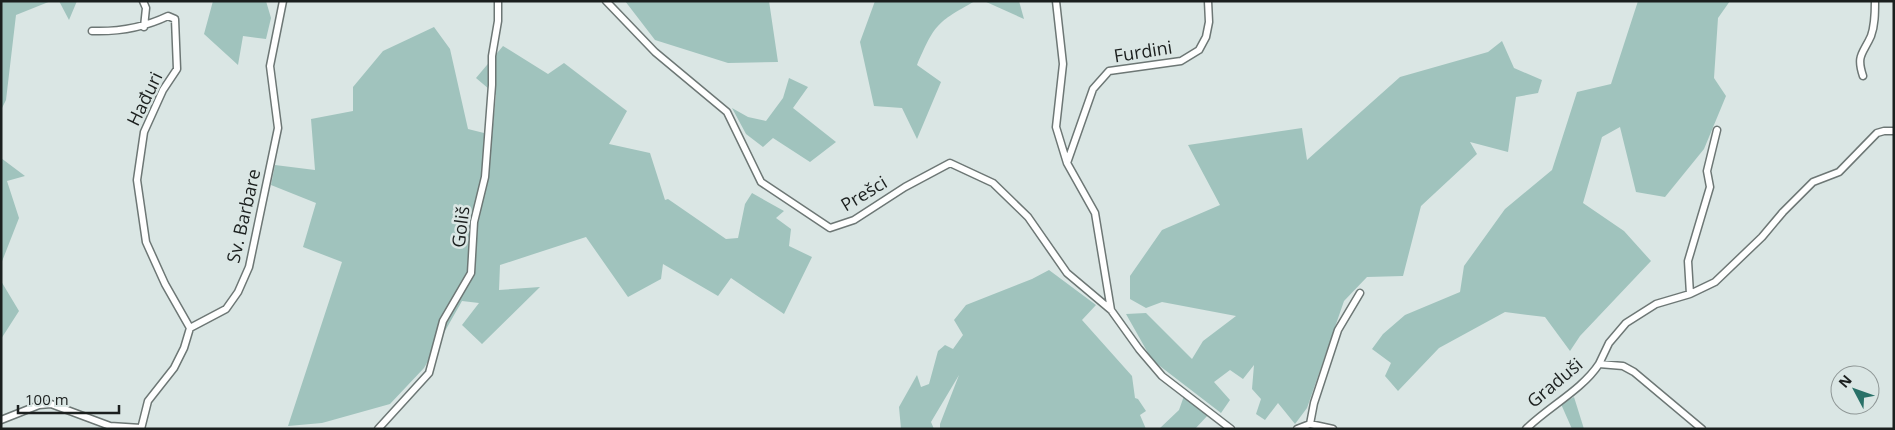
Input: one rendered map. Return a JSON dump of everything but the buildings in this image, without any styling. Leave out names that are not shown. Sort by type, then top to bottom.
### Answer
[{"type":"street","points":[[143,1],[146,8],[144,27]]},
{"type":"street","name":"Sv. Barbare","points":[[190,328],[226,309],[238,292],[250,267],[278,128],[270,66],[283,1]]},
{"type":"street","name":"Goliš","points":[[378,429],[429,373],[443,321],[471,273],[474,222],[485,178],[492,56],[498,21],[498,1]]},
{"type":"street","name":"Prešci","points":[[606,1],[655,52],[727,112],[761,182],[806,214],[830,228],[854,220],[905,186],[950,163],[993,183],[1028,217],[1066,273],[1111,310]]},
{"type":"street","points":[[1056,1],[1063,64],[1056,127],[1067,163],[1095,213],[1111,310],[1139,349],[1162,376],[1231,429]]},
{"type":"street","name":"Furdini","points":[[1067,163],[1093,89],[1109,71],[1181,61],[1199,50],[1206,37],[1209,22],[1208,1]]},
{"type":"street","points":[[1863,76],[1860,56],[1871,36],[1875,1]]},
{"type":"street","name":"Hađuri","points":[[92,31],[116,32],[144,27],[168,16],[175,20],[177,69],[163,90],[144,132],[137,180],[146,242],[165,284],[190,328]]},
{"type":"street","points":[[1690,294],[1688,261],[1710,187],[1707,171],[1717,130]]},
{"type":"street","points":[[1599,364],[1613,337],[1626,323],[1656,304],[1690,294],[1714,282],[1762,237],[1783,212],[1813,182],[1839,172],[1877,133],[1884,130],[1894,132]]},
{"type":"street","points":[[1310,424],[1314,404],[1338,330],[1360,293]]},
{"type":"street","points":[[1,420],[39,405],[51,404],[110,426],[141,429],[148,401],[174,368],[184,348],[190,328]]},
{"type":"street","name":"Graduši","points":[[1526,429],[1549,407],[1574,390],[1599,364],[1623,366],[1634,372],[1702,429]]},
{"type":"street","points":[[1297,429],[1310,424],[1333,429]]},
{"type":"green space","points":[[1,1],[51,1],[16,15],[6,100],[1,110]]},
{"type":"green space","points":[[59,1],[77,1],[69,20]]},
{"type":"green space","points":[[213,1],[266,1],[271,18],[266,39],[243,36],[238,65],[204,34]]},
{"type":"green space","points":[[625,1],[769,1],[778,62],[728,63],[655,40]]},
{"type":"green space","points":[[875,1],[975,1],[944,20],[938,26],[928,41],[917,65],[941,82],[917,139],[902,108],[874,106],[860,42]]},
{"type":"green space","points":[[984,1],[1019,1],[1024,19]]},
{"type":"green space","points":[[1638,1],[1730,1],[1718,18],[1714,78],[1726,96],[1704,149],[1665,197],[1636,192],[1620,127],[1602,137],[1583,203],[1624,231],[1651,261],[1580,336],[1570,351],[1545,317],[1505,312],[1439,348],[1398,391],[1385,376],[1391,363],[1372,349],[1383,334],[1405,315],[1460,292],[1464,266],[1505,209],[1552,170],[1577,92],[1611,84]]},
{"type":"green space","points":[[434,27],[450,49],[468,129],[492,135],[496,95],[476,78],[503,46],[548,74],[564,63],[627,111],[609,144],[650,153],[665,200],[668,199],[726,239],[738,238],[745,204],[752,193],[784,211],[776,218],[791,229],[789,246],[812,257],[784,314],[731,278],[718,296],[663,264],[661,279],[628,297],[586,237],[500,265],[499,290],[540,287],[482,344],[462,325],[479,303],[462,301],[424,368],[390,404],[322,423],[288,426],[342,262],[303,247],[316,203],[271,185],[275,165],[315,170],[311,119],[353,111],[353,87],[383,51]]},
{"type":"green space","points":[[1502,41],[1514,68],[1542,80],[1538,93],[1516,97],[1508,152],[1470,142],[1477,154],[1421,206],[1403,276],[1367,277],[1344,301],[1307,408],[1295,424],[1278,403],[1265,420],[1256,414],[1261,399],[1252,389],[1254,365],[1243,379],[1230,370],[1214,382],[1230,400],[1221,413],[1152,360],[1126,314],[1146,313],[1192,359],[1203,341],[1236,316],[1162,302],[1146,308],[1130,299],[1130,276],[1162,230],[1220,205],[1188,145],[1302,128],[1307,160],[1400,77],[1488,52]]},
{"type":"green space","points":[[789,78],[808,87],[793,108],[836,142],[810,162],[773,138],[763,147],[746,134],[732,108],[748,117],[766,121],[783,98]]},
{"type":"green space","points":[[1,158],[25,176],[7,181],[19,218],[1,264]]},
{"type":"green space","points":[[1049,270],[1096,305],[1082,320],[1132,376],[1135,398],[1138,399],[1146,411],[1140,415],[1146,429],[940,429],[940,424],[959,375],[931,422],[934,429],[901,429],[899,407],[917,375],[921,387],[929,384],[938,351],[945,345],[953,349],[963,335],[954,320],[966,305],[1032,279]]},
{"type":"green space","points":[[1,281],[19,311],[1,339]]},
{"type":"green space","points":[[1184,396],[1209,414],[1195,429],[1159,429],[1179,410]]},
{"type":"green space","points":[[1574,397],[1584,429],[1572,429],[1561,404]]}]
